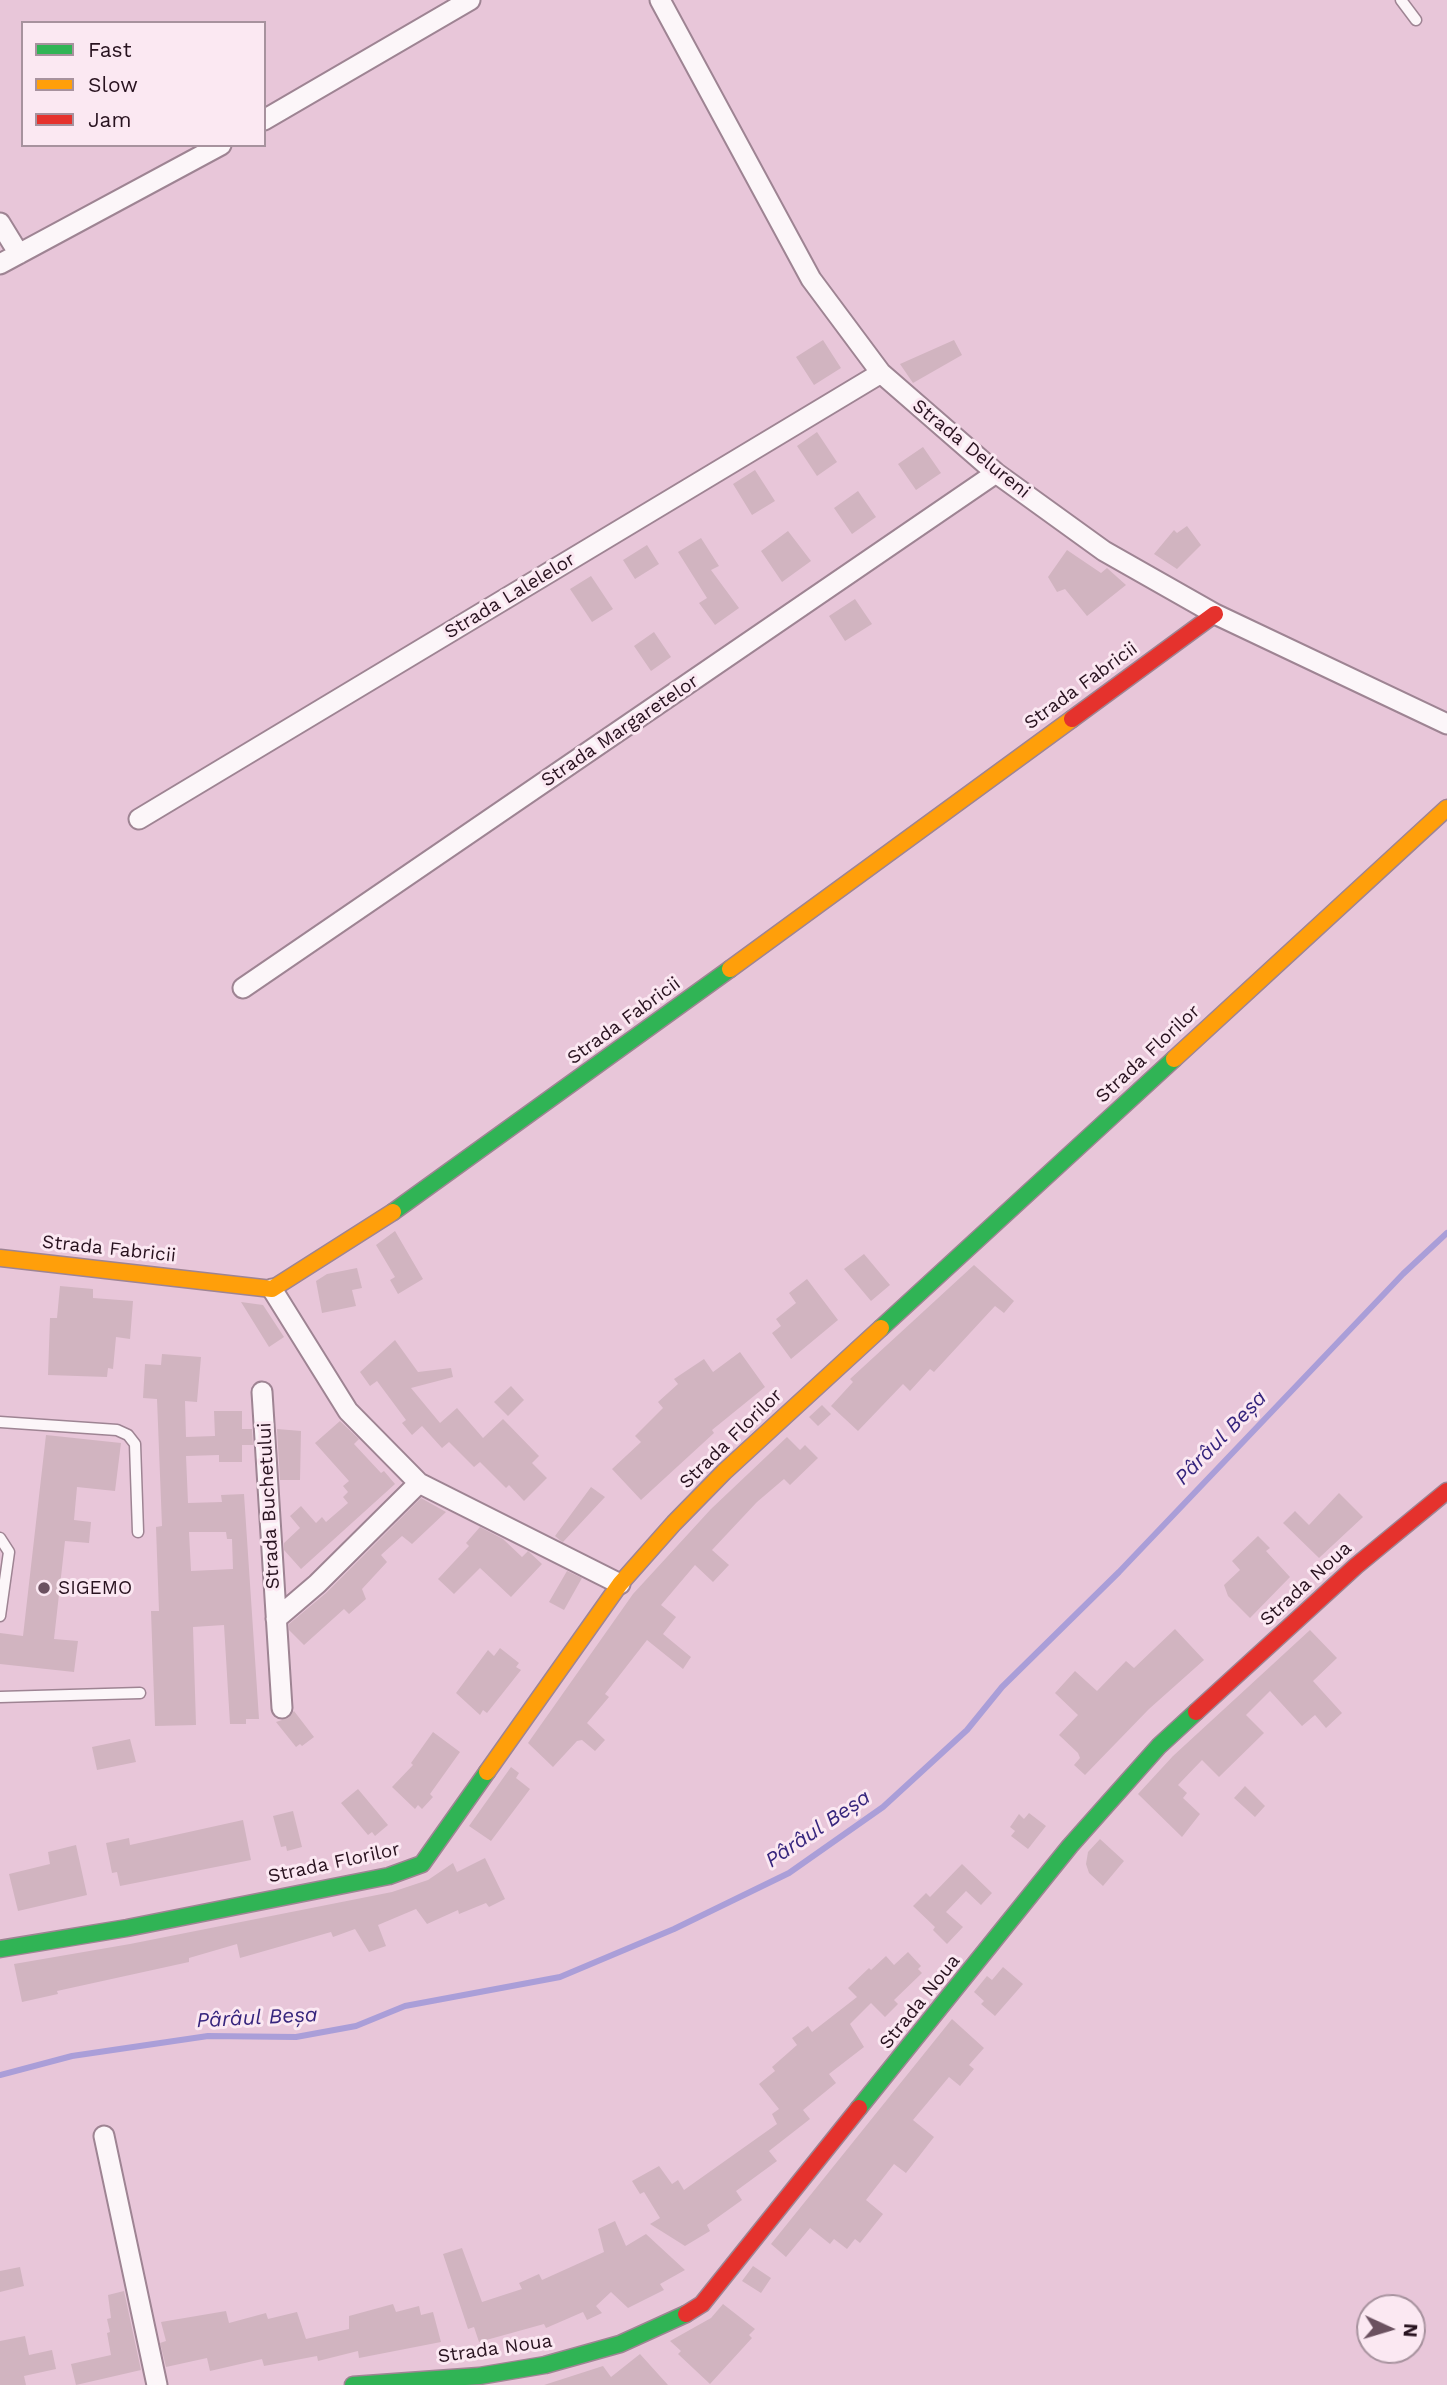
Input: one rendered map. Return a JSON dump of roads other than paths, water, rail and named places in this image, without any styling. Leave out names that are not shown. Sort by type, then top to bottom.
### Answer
[{"type":"street","points":[[266,119],[470,0]]},
{"type":"street","name":"Strada Delureni","points":[[660,0],[811,279],[881,373],[996,473],[1104,551],[1214,614],[1447,724]]},
{"type":"street","points":[[0,264],[217,147]]},
{"type":"street","points":[[0,223],[19,254]]},
{"type":"street","name":"Strada Lalelelor","points":[[139,819],[881,373]]},
{"type":"street","name":"Strada Margaretelor","points":[[243,988],[996,473]]},
{"type":"street","name":"Strada Fabricii","points":[[0,1258],[272,1289],[418,1197],[1214,614]]},
{"type":"street","name":"Strada Florilor","points":[[0,1948],[127,1928],[389,1876],[422,1864],[620,1584],[724,1472],[1447,808]]},
{"type":"street","points":[[272,1289],[348,1411],[419,1483],[620,1584]]},
{"type":"street","name":"Strada Buchetului","points":[[262,1392],[282,1708]]},
{"type":"street","name":"Strada Buchetului","points":[[276,1619],[317,1584],[419,1483]]},
{"type":"street","name":"Strada Noua","points":[[353,2385],[479,2376],[545,2365],[620,2344],[674,2322],[702,2304],[1070,1846],[1159,1746],[1356,1566],[1447,1491]]},
{"type":"street","points":[[104,2136],[157,2385]]},
{"type":"lane","points":[[1401,0],[1416,20]]},
{"type":"lane","points":[[0,1422],[117,1430],[128,1435],[135,1444],[138,1532]]},
{"type":"lane","points":[[0,1538],[9,1552],[0,1616]]},
{"type":"lane","points":[[0,1697],[140,1693]]},
{"type":"waterway","name":"Pârâul Beșa","points":[[0,2075],[72,2056],[208,2036],[296,2037],[356,2026],[405,2006],[560,1977],[674,1929],[789,1873],[883,1807],[967,1730],[1002,1687],[1119,1572],[1403,1274],[1447,1233]]},
{"type":"place","name":"SIGEMO","points":[[44,1588]]}]
